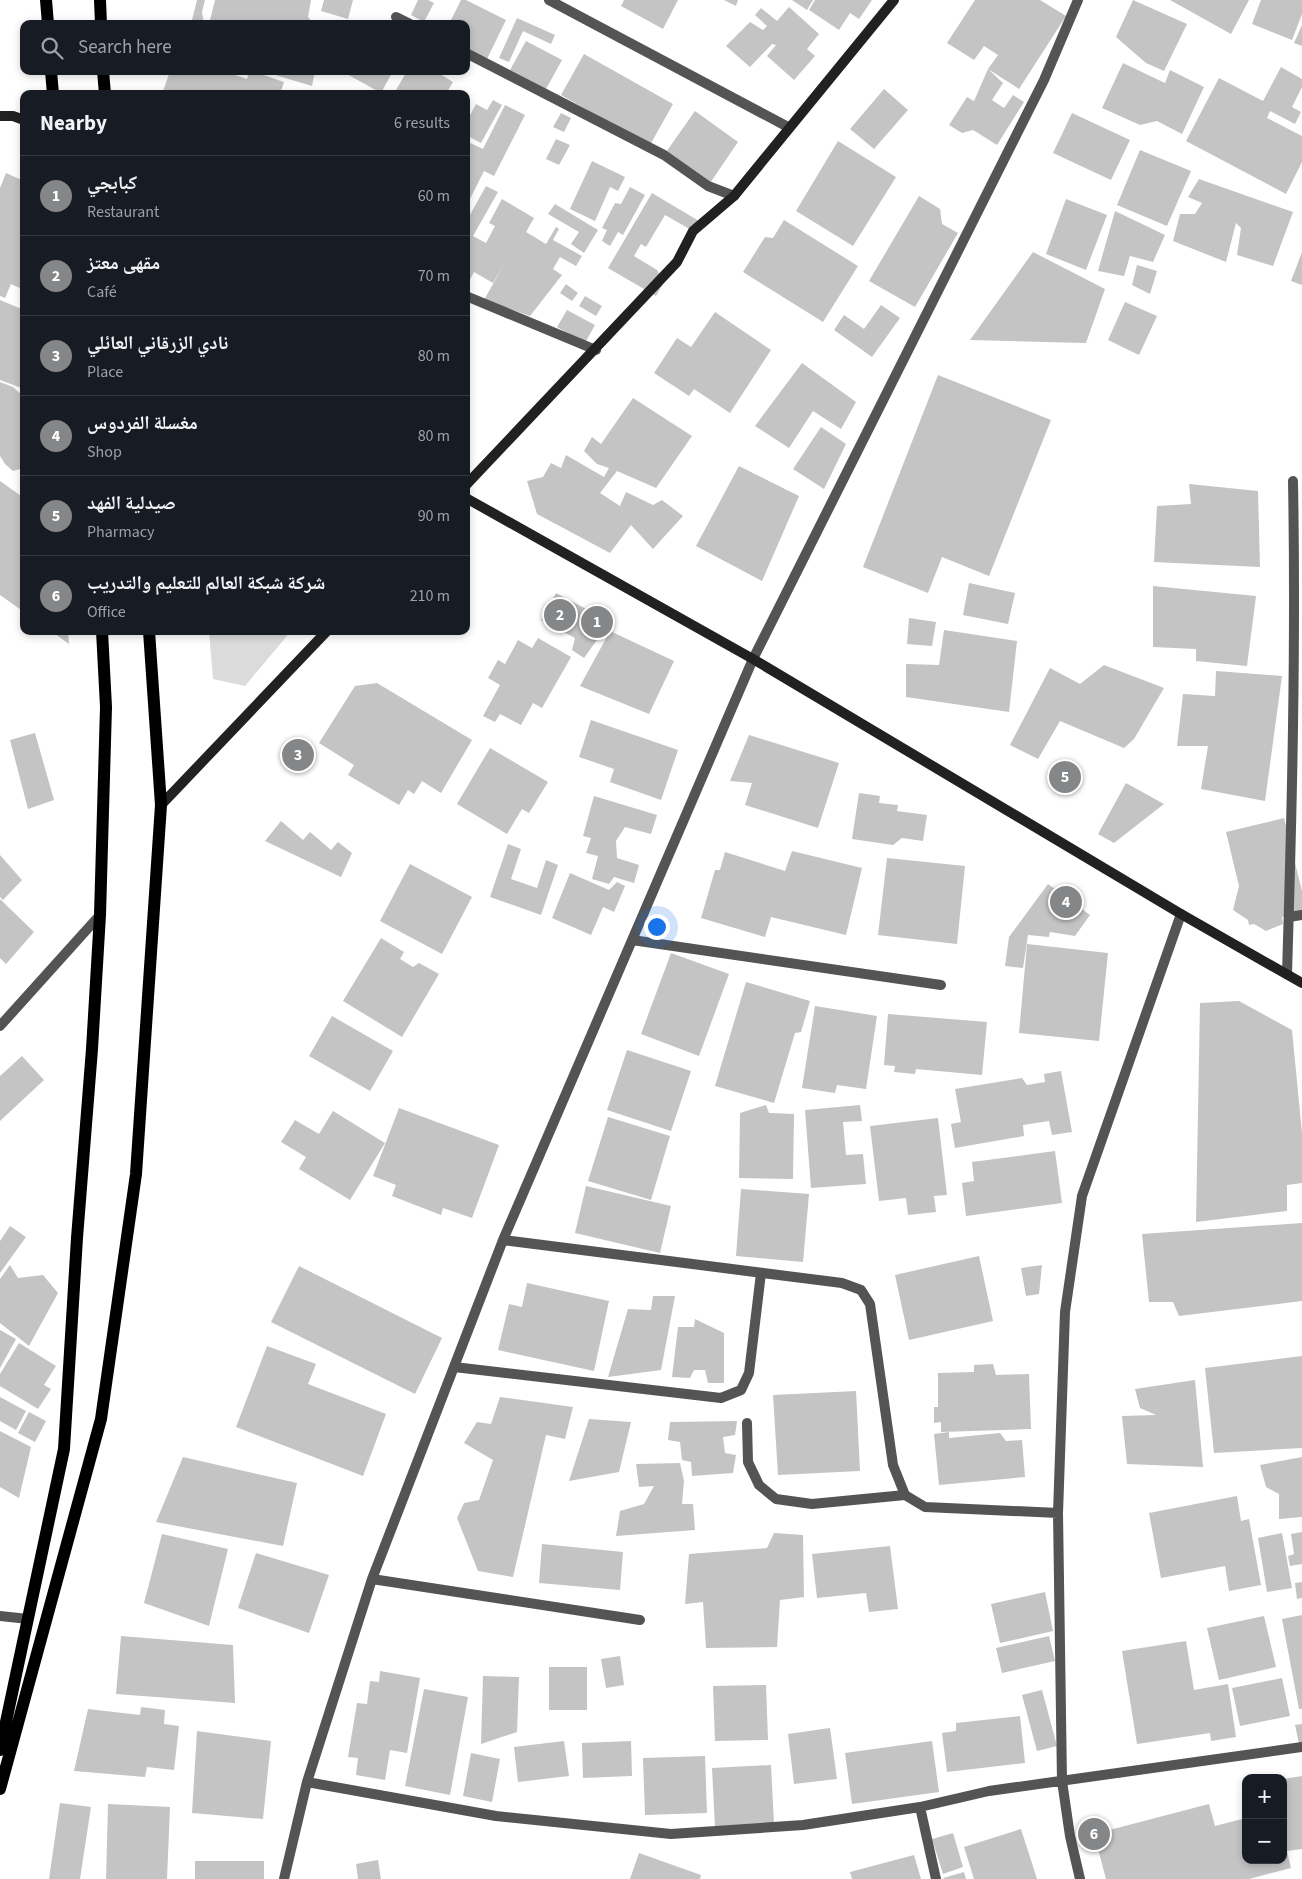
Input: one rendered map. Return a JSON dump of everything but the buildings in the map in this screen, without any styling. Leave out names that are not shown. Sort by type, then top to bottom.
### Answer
[{"type":"main road","points":[[46,0],[48,20]]},
{"type":"main road","points":[[100,0],[101,20]]},
{"type":"main road","points":[[51,75],[53,90]]},
{"type":"main road","points":[[103,75],[105,90]]},
{"type":"main road","points":[[0,1750],[64,1449],[100,915],[106,707],[102,635]]},
{"type":"main road","points":[[0,1789],[101,1419],[136,1174],[160,805],[149,635]]},
{"type":"street","points":[[549,0],[788,127]]},
{"type":"street","points":[[470,481],[596,350],[677,262],[693,232],[734,196],[788,127],[894,0]]},
{"type":"street","points":[[284,1879],[307,1782],[372,1579],[503,1240],[753,659],[1044,80],[1078,0]]},
{"type":"street","points":[[396,17],[402,20]]},
{"type":"street","points":[[470,55],[664,155],[708,186],[734,196]]},
{"type":"street","points":[[0,116],[14,116],[20,118]]},
{"type":"street","points":[[470,298],[596,350]]},
{"type":"street","points":[[1287,974],[1298,739],[1298,572],[1293,481]]},
{"type":"street","points":[[470,500],[753,659],[1181,914],[1302,983]]},
{"type":"street","points":[[160,805],[323,635]]},
{"type":"street","points":[[1080,1879],[1070,1836],[1062,1782],[1058,1514],[1065,1312],[1082,1196],[1181,914]]},
{"type":"street","points":[[0,1026],[100,915]]},
{"type":"street","points":[[1289,917],[1302,915]]},
{"type":"street","points":[[632,940],[941,985]]},
{"type":"street","points":[[503,1240],[842,1283],[860,1290],[870,1304],[893,1465],[904,1494]]},
{"type":"street","points":[[454,1367],[721,1398],[741,1390],[749,1373],[761,1273]]},
{"type":"street","points":[[747,1423],[748,1462],[759,1485],[776,1499],[812,1504],[904,1494],[925,1506],[1058,1514]]},
{"type":"street","points":[[372,1579],[640,1620]]},
{"type":"street","points":[[0,1616],[28,1619]]},
{"type":"street","points":[[307,1782],[496,1816],[671,1834],[804,1825],[920,1807],[989,1791],[1302,1748]]},
{"type":"street","points":[[920,1807],[936,1879]]},
{"type":"shaded area","points":[[209,635],[288,635],[245,686],[213,679]]},
{"type":"place","name":"مقهى معتز","points":[[560,615]]},
{"type":"place","name":"كبابجي","points":[[597,622]]},
{"type":"place","name":"نادي الزرقاني العائلي","points":[[298,755]]},
{"type":"place","name":"صيدلية الفهد","points":[[1065,777]]},
{"type":"place","name":"مغسلة الفردوس","points":[[1066,902]]},
{"type":"place","name":"شركة شبكة العالم للتعليم والتدريب","points":[[1094,1834]]}]
